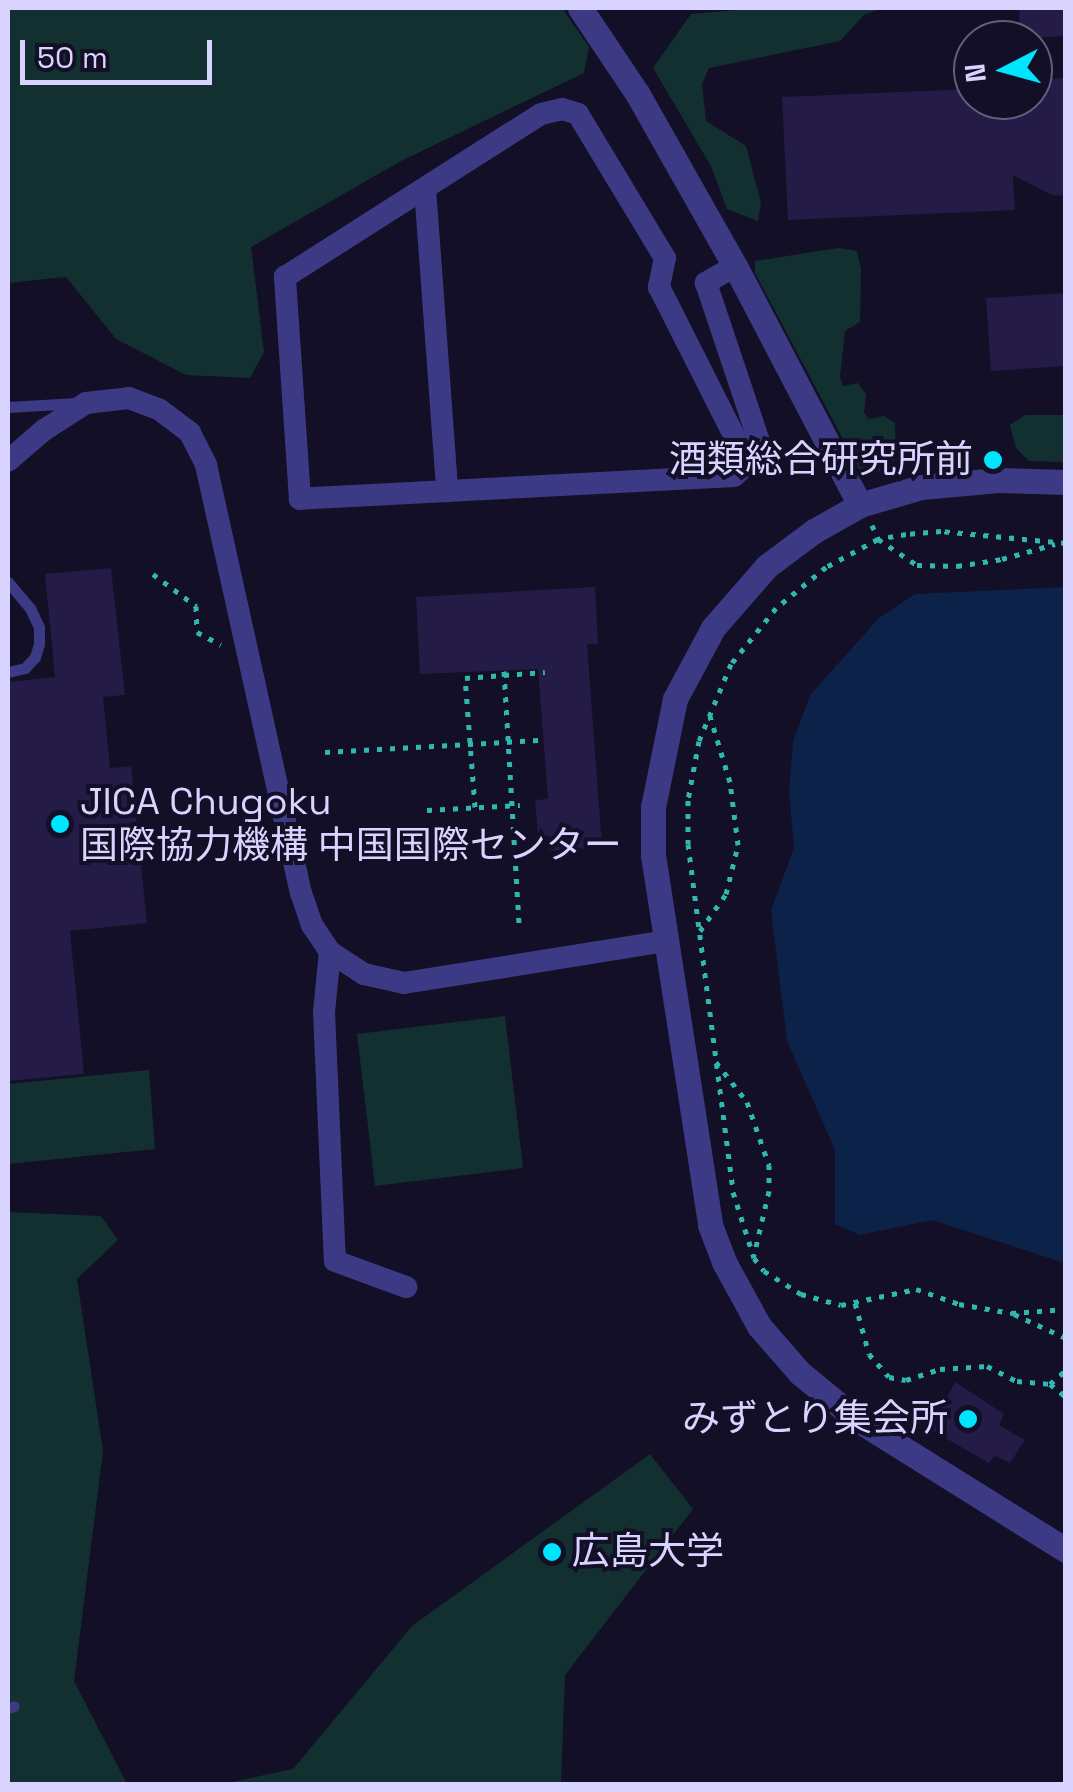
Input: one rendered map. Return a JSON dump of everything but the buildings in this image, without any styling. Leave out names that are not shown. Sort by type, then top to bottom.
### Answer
[{"type":"street","points":[[580,8],[637,93],[735,266],[866,515]]},
{"type":"street","points":[[735,266],[706,282],[759,441],[748,464],[734,476],[300,499],[285,277],[541,114],[562,109],[578,114],[666,258],[659,287],[748,464]]},
{"type":"street","points":[[426,188],[446,491]]},
{"type":"street","points":[[8,462],[44,430],[86,403],[129,398],[160,410],[190,432],[206,466],[300,893],[312,925],[330,952],[364,974],[404,983],[665,941]]},
{"type":"street","points":[[1066,482],[998,480],[921,487],[767,566],[714,628],[675,699],[653,807],[653,854],[710,1224],[724,1262],[759,1326],[800,1373],[856,1418],[1066,1550]]},
{"type":"street","points":[[330,952],[324,1012],[335,1262],[406,1287]]},
{"type":"lane","points":[[8,408],[86,403]]},
{"type":"lane","points":[[8,582],[30,608],[38,627],[38,644],[35,657],[25,668],[8,672]]},
{"type":"path","points":[[866,515],[878,539],[917,565],[1002,559],[1062,543]]},
{"type":"path","points":[[1062,543],[941,532],[878,539],[840,558],[776,608],[731,664],[709,713],[688,800],[688,844],[734,1192],[754,1258],[764,1271],[821,1302],[855,1302],[916,1289],[958,1304],[1011,1313],[1066,1338]]},
{"type":"path","points":[[153,574],[196,606],[197,632],[228,649]]},
{"type":"path","points":[[476,808],[465,678],[545,672]]},
{"type":"path","points":[[504,673],[516,805],[519,926]]},
{"type":"path","points":[[700,932],[726,894],[738,845],[730,782],[709,713]]},
{"type":"path","points":[[325,752],[543,740]]},
{"type":"path","points":[[427,810],[516,805]]},
{"type":"path","points":[[716,1062],[747,1102],[770,1166],[769,1191],[754,1258]]},
{"type":"path","points":[[855,1302],[869,1354],[889,1377],[906,1380],[940,1369],[987,1366],[1018,1380],[1050,1384],[1066,1397]]},
{"type":"path","points":[[1011,1313],[1066,1308]]},
{"type":"path","points":[[1050,1384],[1066,1370]]},
{"type":"green space","points":[[8,8],[562,8],[589,47],[584,73],[401,161],[251,247],[264,352],[250,378],[186,375],[116,339],[66,277],[8,283]]},
{"type":"green space","points":[[760,8],[885,8],[865,14],[840,41],[709,68],[702,84],[706,121],[746,146],[761,203],[758,221],[727,209],[711,166],[653,68],[691,14]]},
{"type":"green space","points":[[838,248],[857,251],[861,269],[860,322],[845,331],[840,377],[843,386],[858,383],[866,394],[864,413],[869,419],[884,416],[895,423],[896,457],[890,469],[862,475],[755,273],[755,261]]},
{"type":"green space","points":[[1025,415],[1065,415],[1065,462],[1029,461],[1016,448],[1010,425]]},
{"type":"green space","points":[[505,1016],[523,1168],[375,1186],[357,1034]]},
{"type":"green space","points":[[149,1070],[155,1149],[8,1164],[8,1084]]},
{"type":"green space","points":[[8,1212],[101,1216],[118,1240],[77,1279],[103,1451],[74,1681],[127,1784],[8,1784]]},
{"type":"green space","points":[[650,1454],[693,1509],[565,1675],[561,1784],[223,1784],[293,1769],[412,1626]]},
{"type":"water","points":[[1065,587],[1065,1263],[932,1220],[860,1235],[835,1224],[835,1150],[787,1041],[771,910],[794,848],[789,790],[793,742],[810,695],[879,618],[915,594]]},
{"type":"place","name":"酒類総合研究所前","points":[[993,460]]},
{"type":"place","name":"JICA Chugoku 国際協力機構 中国国際センター","points":[[60,824]]},
{"type":"place","name":"みずとり集会所","points":[[968,1419]]},
{"type":"place","name":"広島大学","points":[[552,1552]]}]
